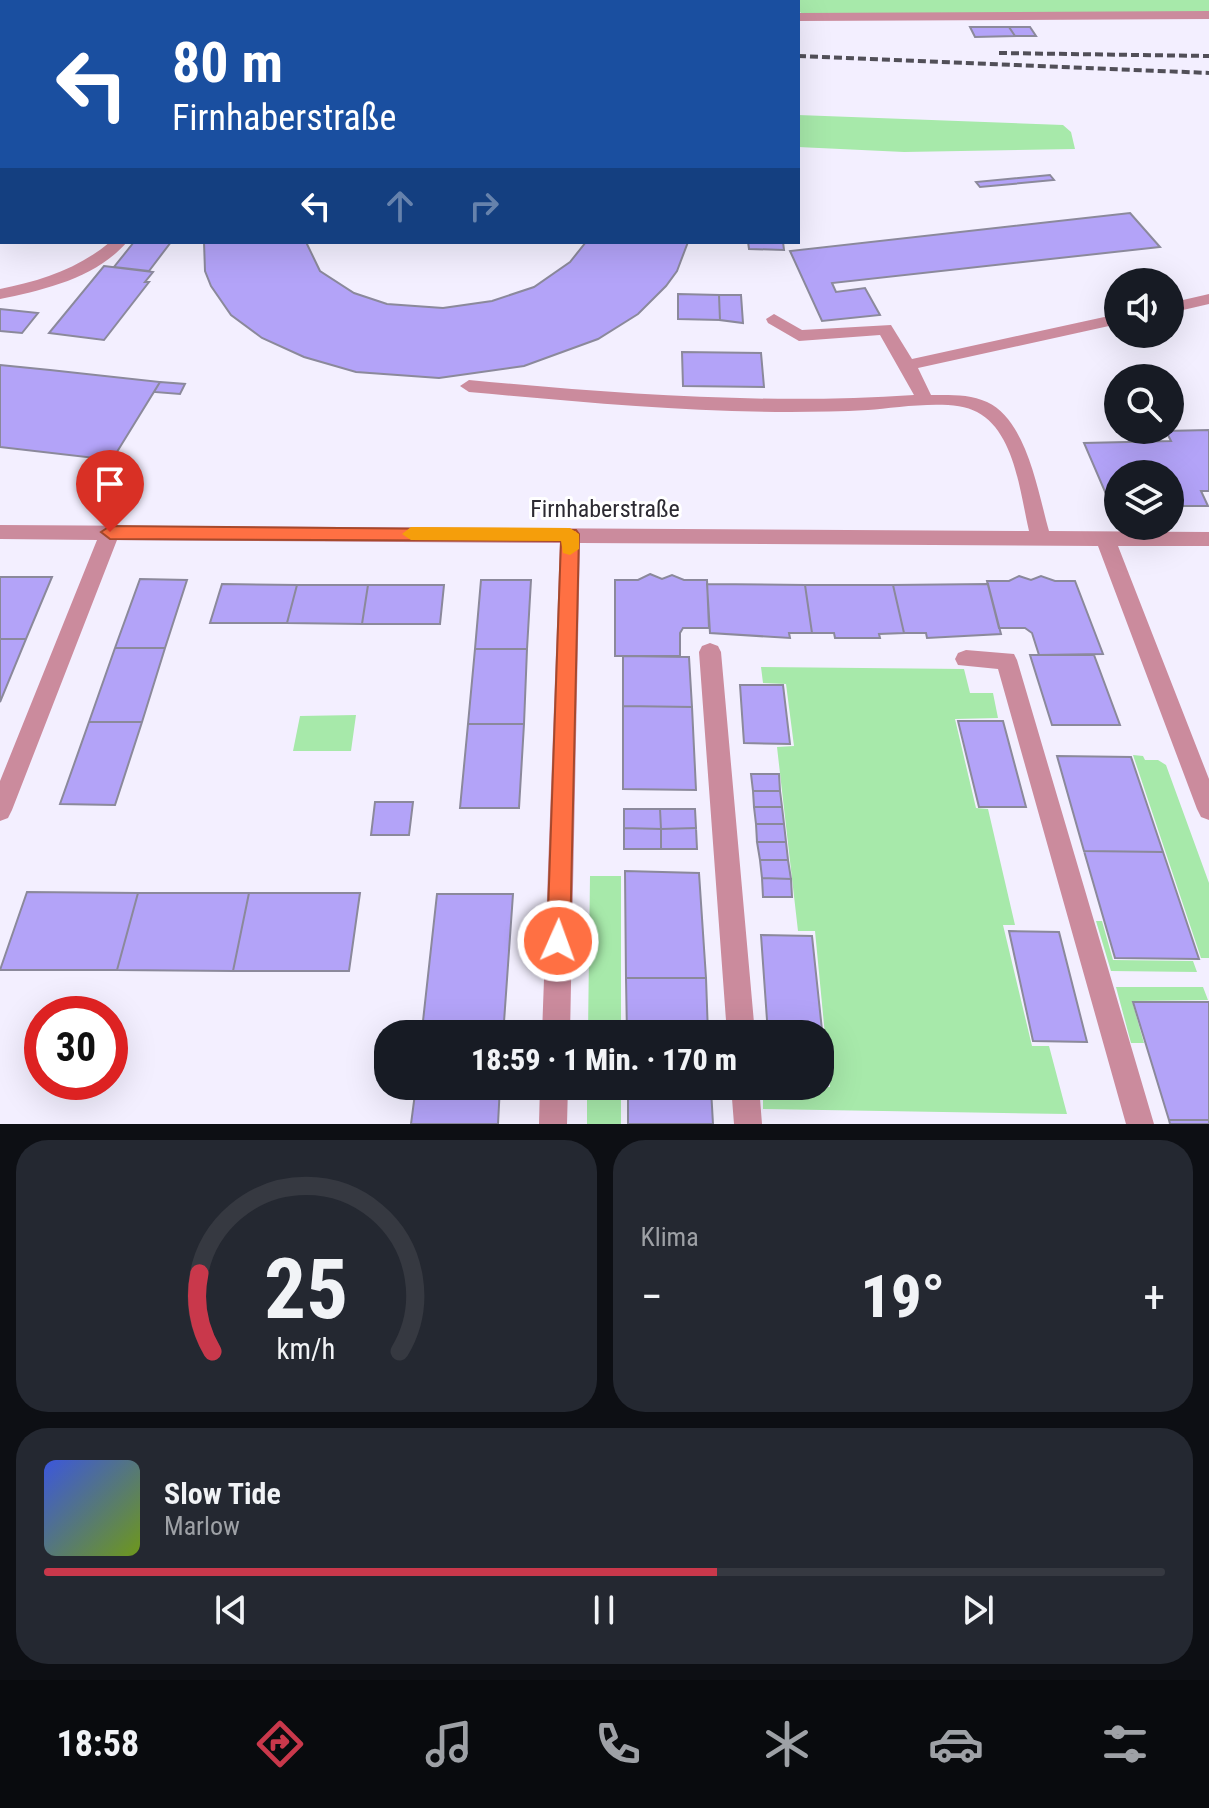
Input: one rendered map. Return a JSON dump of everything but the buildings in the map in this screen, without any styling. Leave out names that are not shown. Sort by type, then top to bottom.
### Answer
[{"type":"street","points":[[800,15],[1209,15]]},
{"type":"street","points":[[0,294],[71,273],[104,257],[117,244]]},
{"type":"street","points":[[1184,305],[1209,299]]},
{"type":"street","points":[[774,319],[799,336],[885,329],[925,400]]},
{"type":"street","points":[[908,365],[1104,322]]},
{"type":"street","points":[[469,386],[645,403],[862,406],[925,400],[985,407],[999,421],[1015,447],[1041,538]]},
{"type":"street","name":"Firnhaberstraße","points":[[0,532],[1104,539]]},
{"type":"street","points":[[0,810],[110,532]]},
{"type":"street","points":[[556,1020],[570,534]]},
{"type":"street","name":"Firnhaberstraße","points":[[1184,539],[1209,539]]},
{"type":"street","points":[[1105,540],[1209,809]]},
{"type":"street","points":[[710,652],[740,1020]]},
{"type":"street","points":[[966,659],[1006,660],[1140,1124]]},
{"type":"street","points":[[553,1124],[554,1100]]},
{"type":"street","points":[[746,1100],[748,1124]]},
{"type":"green space","points":[[800,0],[1209,0],[1209,15],[805,17],[800,12]]},
{"type":"green space","points":[[800,115],[1063,125],[1071,132],[1075,149],[904,152],[800,147]]},
{"type":"green space","points":[[761,667],[964,669],[970,693],[993,693],[998,718],[955,719],[976,808],[988,809],[1015,925],[1003,925],[1032,1046],[1049,1046],[1067,1114],[763,1109],[763,1100],[834,1100],[834,1020],[824,1020],[815,931],[798,931],[777,747],[794,746],[786,684],[763,683]]},
{"type":"green space","points":[[356,715],[351,751],[293,751],[300,716]]},
{"type":"green space","points":[[1133,755],[1143,756],[1145,760],[1158,760],[1166,765],[1209,883],[1209,958],[1201,958]]},
{"type":"green space","points":[[590,876],[621,876],[621,1020],[588,1020]]},
{"type":"green space","points":[[1096,921],[1102,921],[1113,960],[1193,961],[1197,972],[1111,971]]},
{"type":"green space","points":[[1116,987],[1203,987],[1208,1000],[1132,1001],[1144,1043],[1131,1043]]},
{"type":"green space","points":[[587,1100],[621,1100],[621,1124],[587,1124]]},
{"type":"railway","points":[[999,53],[1209,56]]},
{"type":"railway","points":[[800,56],[1209,73]]},
{"type":"slow traffic","points":[[411,534],[570,534],[570,549]]},
{"type":"route","points":[[110,532],[570,534],[558,941]]}]
